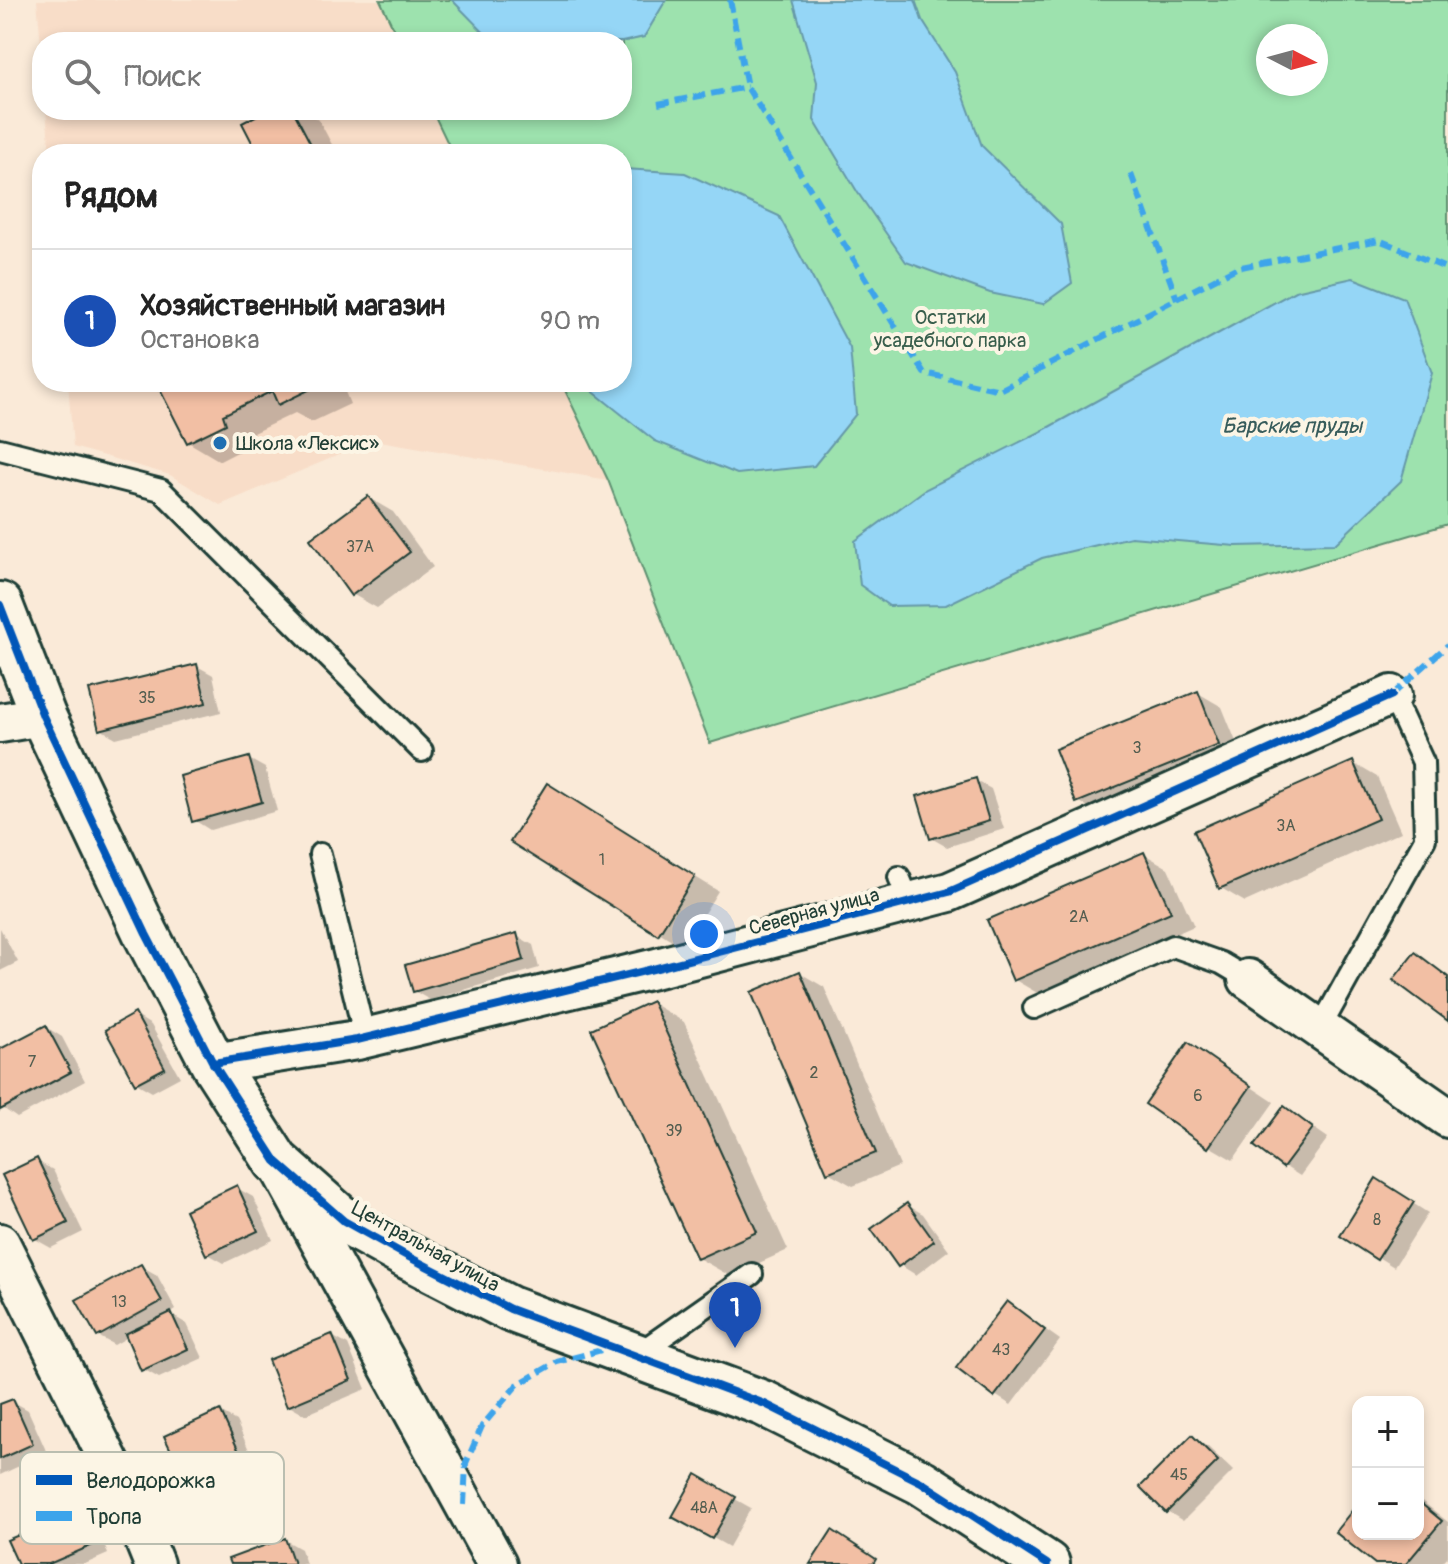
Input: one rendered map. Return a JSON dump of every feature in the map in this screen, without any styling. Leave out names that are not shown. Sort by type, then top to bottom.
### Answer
[{"type":"street","name":"Центральная улица","points":[[0,605],[43,716],[146,934],[213,1063],[276,1161],[344,1221],[394,1249],[510,1309],[765,1404],[921,1482],[1047,1564]]},
{"type":"street","name":"Северная улица","points":[[213,1063],[365,1038],[657,968],[905,890],[949,892],[1392,695]]},
{"type":"street","points":[[0,723],[43,716]]},
{"type":"street","points":[[1248,979],[1448,1118]]},
{"type":"street","points":[[276,1161],[497,1564]]},
{"type":"street","points":[[0,1243],[104,1452]]},
{"type":"street","points":[[146,1544],[154,1564]]},
{"type":"lane","points":[[0,449],[22,463],[161,490],[422,751]]},
{"type":"lane","points":[[1319,1030],[1425,839],[1423,762],[1392,695]]},
{"type":"lane","points":[[320,854],[365,1038]]},
{"type":"lane","points":[[1034,1008],[1173,946],[1221,963],[1248,979]]},
{"type":"lane","points":[[635,1356],[752,1274]]},
{"type":"shaded area","points":[[37,0],[380,0],[395,32],[40,32]]},
{"type":"shaded area","points":[[47,120],[437,120],[448,144],[49,144]]},
{"type":"shaded area","name":"Школа «Лексис»","points":[[69,392],[566,392],[608,480],[374,440],[220,505],[170,475],[73,447]]},
{"type":"green space","name":"Остатки усадебного парка","points":[[380,0],[1448,0],[1448,524],[710,743],[608,480],[566,392],[632,392],[632,144],[448,144],[437,120],[632,120],[632,32],[395,32]]},
{"type":"water","points":[[452,0],[666,0],[644,37],[632,40],[632,32],[483,32]]},
{"type":"water","points":[[793,0],[915,0],[922,20],[955,72],[982,146],[1061,224],[1072,283],[1043,304],[990,293],[906,262],[858,193],[814,120],[817,82]]},
{"type":"water","points":[[632,169],[685,173],[779,216],[850,348],[856,414],[814,466],[737,474],[655,441],[594,392],[632,392]]},
{"type":"water","name":"Барские пруды","points":[[1353,278],[1404,298],[1432,373],[1401,481],[1335,544],[1236,546],[1131,537],[1042,558],[946,605],[889,606],[860,585],[855,541],[926,489],[1040,432],[1295,291]]},
{"type":"building","points":[[248,120],[298,120],[311,144],[253,144],[242,123]]},
{"type":"building","points":[[161,392],[270,392],[223,415],[226,424],[187,443]]},
{"type":"building","points":[[272,392],[305,392],[278,405]]},
{"type":"building","points":[[368,496],[410,552],[351,596],[310,539]]},
{"type":"building","points":[[197,664],[206,703],[99,730],[89,690]]},
{"type":"building","points":[[1198,691],[1219,745],[1076,803],[1055,749]]},
{"type":"building","points":[[249,757],[262,802],[192,822],[180,776]]},
{"type":"building","points":[[1353,761],[1378,819],[1219,889],[1194,831]]},
{"type":"building","points":[[976,778],[989,821],[930,839],[917,796]]},
{"type":"building","points":[[547,783],[695,876],[658,935],[510,842]]},
{"type":"building","points":[[1144,852],[1171,912],[1013,981],[987,920]]},
{"type":"building","points":[[517,933],[524,960],[413,992],[405,965]]},
{"type":"building","points":[[1415,952],[1448,977],[1448,1021],[1393,980]]},
{"type":"building","points":[[800,971],[876,1153],[827,1173],[751,992]]},
{"type":"building","points":[[652,1001],[757,1232],[697,1259],[591,1029]]},
{"type":"building","points":[[135,1013],[165,1068],[135,1084],[105,1030]]},
{"type":"building","points":[[46,1025],[71,1072],[0,1110],[0,1049]]},
{"type":"building","points":[[1188,1042],[1251,1086],[1208,1148],[1145,1104]]},
{"type":"building","points":[[1284,1106],[1313,1128],[1283,1168],[1254,1146]]},
{"type":"building","points":[[37,1158],[68,1223],[33,1240],[2,1175]]},
{"type":"building","points":[[1376,1178],[1414,1202],[1377,1260],[1340,1236]]},
{"type":"building","points":[[237,1185],[258,1231],[206,1255],[185,1210]]},
{"type":"building","points":[[907,1203],[934,1241],[898,1267],[871,1229]]},
{"type":"building","points":[[141,1264],[162,1301],[97,1337],[76,1300]]},
{"type":"building","points":[[1007,1301],[1045,1330],[994,1397],[956,1368]]},
{"type":"building","points":[[171,1312],[188,1349],[141,1371],[125,1334]]},
{"type":"building","points":[[332,1334],[351,1380],[287,1407],[268,1360]]},
{"type":"building","points":[[13,1399],[33,1444],[0,1459],[0,1404]]},
{"type":"building","points":[[220,1410],[239,1452],[172,1452],[164,1436]]},
{"type":"building","points":[[1192,1435],[1218,1461],[1166,1513],[1140,1487]]},
{"type":"building","points":[[696,1474],[736,1497],[712,1539],[672,1517]]},
{"type":"building","points":[[1424,1506],[1442,1521],[1406,1564],[1375,1564],[1335,1532],[1352,1511],[1352,1540],[1424,1540]]},
{"type":"building","points":[[832,1530],[876,1559],[873,1564],[810,1564]]},
{"type":"building","points":[[20,1535],[20,1544],[93,1545],[49,1564],[18,1564],[7,1540]]},
{"type":"building","points":[[284,1538],[294,1564],[230,1564],[228,1559],[269,1544],[284,1544]]},
{"type":"marked path","points":[[730,0],[747,87],[924,373],[1000,390],[1236,268],[1379,240],[1448,269]]},
{"type":"marked path","points":[[658,104],[747,87]]},
{"type":"marked path","points":[[1131,174],[1177,299]]},
{"type":"marked path","points":[[1392,695],[1448,645]]},
{"type":"marked path","points":[[464,1505],[466,1463],[482,1426],[517,1385],[557,1362],[609,1348]]},
{"type":"cycle path","points":[[0,605],[43,716],[146,934],[213,1063],[276,1161],[344,1221],[407,1256],[510,1309],[765,1404],[921,1482],[1047,1564]]},
{"type":"cycle path","points":[[213,1063],[357,1040],[657,968],[949,892],[1392,695]]},
{"type":"place","name":"Школа «Лексис»","points":[[220,443]]},
{"type":"place","name":"Хозяйственный магазин","points":[[735,1348]]}]
